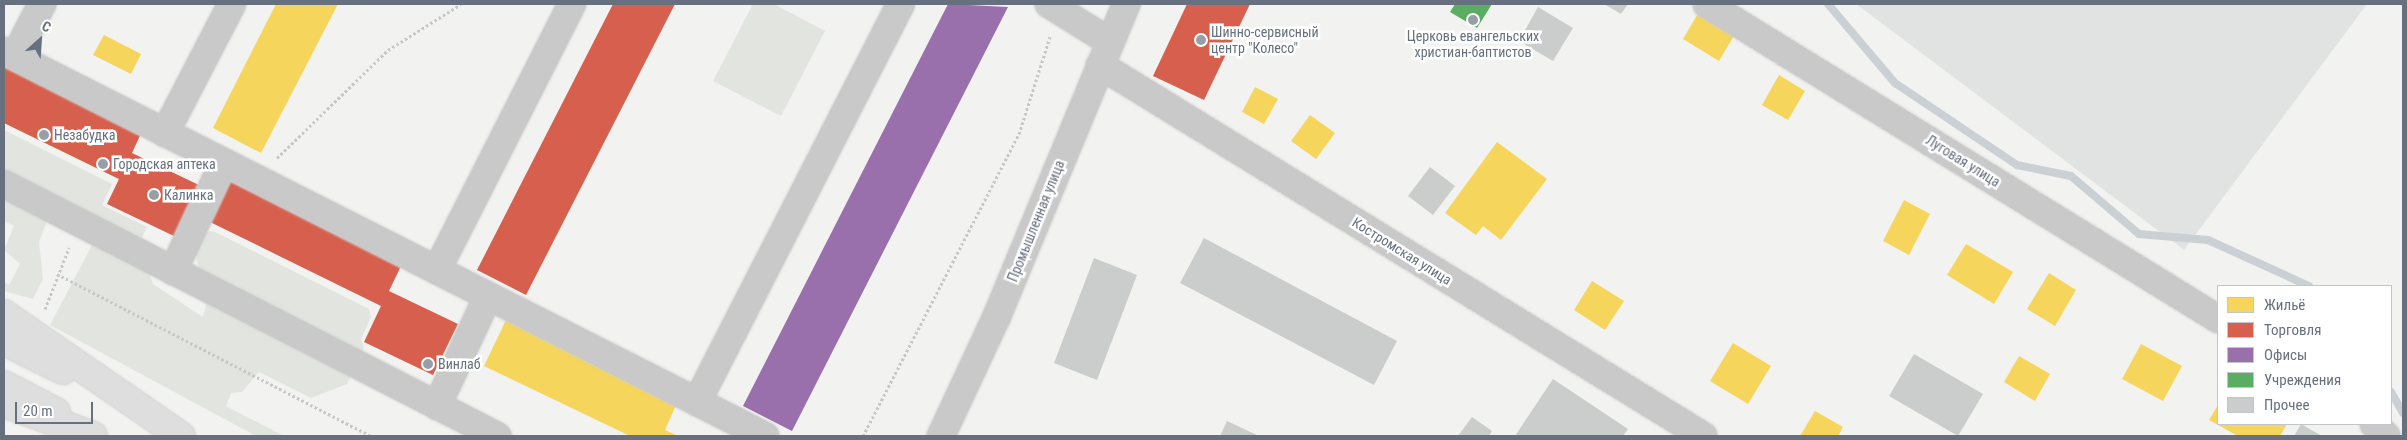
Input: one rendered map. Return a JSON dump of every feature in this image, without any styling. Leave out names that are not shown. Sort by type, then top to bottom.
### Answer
[{"type":"main road","points":[[4,314],[148,411],[181,436]]},
{"type":"main road","points":[[4,342],[148,411]]},
{"type":"main road","points":[[4,385],[101,436]]},
{"type":"main road","points":[[4,403],[93,436]]},
{"type":"street","points":[[42,4],[9,53],[765,436]]},
{"type":"street","points":[[165,132],[232,4]]},
{"type":"street","points":[[437,270],[572,4]]},
{"type":"street","points":[[697,402],[902,4]]},
{"type":"street","name":"Промышленная улица","points":[[941,436],[1126,4]]},
{"type":"street","name":"Луговая улица","points":[[1707,4],[2217,318]]},
{"type":"street","name":"Костромская улица","points":[[1054,7],[1105,54],[1703,436]]},
{"type":"street","points":[[173,271],[224,162]]},
{"type":"street","points":[[4,184],[497,436]]},
{"type":"street","points":[[437,406],[488,296]]},
{"type":"street","points":[[2375,425],[2386,436]]},
{"type":"path","points":[[257,179],[318,114],[388,50],[461,4]]},
{"type":"path","points":[[863,436],[1018,134],[1054,7]]},
{"type":"path","points":[[36,336],[57,274],[81,224]]},
{"type":"path","points":[[57,274],[371,436]]},
{"type":"shaded area","points":[[753,4],[774,4],[825,31],[781,116],[713,81]]},
{"type":"shaded area","points":[[1856,4],[2367,4],[2184,250]]},
{"type":"shaded area","points":[[4,130],[112,184],[102,205],[147,227],[139,244],[153,284],[203,317],[208,296],[194,252],[203,233],[213,231],[369,309],[371,317],[361,339],[364,348],[347,384],[311,398],[259,372],[242,392],[231,393],[226,406],[284,436],[256,436],[50,325],[92,245],[96,227],[4,178]]},
{"type":"shaded area","points":[[4,192],[49,215],[39,242],[43,279],[33,299],[4,291],[4,282],[9,285],[20,264],[4,250],[14,226],[4,221]]},
{"type":"building: Жильё","points":[[276,4],[338,4],[261,153],[213,128]]},
{"type":"building: Жильё","points":[[1699,12],[1735,34],[1719,61],[1683,39]]},
{"type":"building: Жильё","points":[[104,35],[141,54],[131,74],[93,55]]},
{"type":"building: Жильё","points":[[4,58],[144,127],[119,179],[4,123]]},
{"type":"building: Жильё","points":[[1779,75],[1805,91],[1788,120],[1762,105]]},
{"type":"building: Жильё","points":[[1255,87],[1278,99],[1264,124],[1242,112]]},
{"type":"building: Жильё","points":[[1310,115],[1335,133],[1316,159],[1291,141]]},
{"type":"building: Жильё","points":[[1497,142],[1547,179],[1501,240],[1483,226],[1476,235],[1445,213]]},
{"type":"building: Жильё","points":[[1904,200],[1930,214],[1909,255],[1883,241]]},
{"type":"building: Жильё","points":[[1966,244],[2013,272],[1994,304],[1947,275]]},
{"type":"building: Жильё","points":[[2049,273],[2076,290],[2055,326],[2027,309]]},
{"type":"building: Жильё","points":[[1592,281],[1624,301],[1605,330],[1574,310]]},
{"type":"building: Жильё","points":[[506,320],[677,403],[665,430],[678,436],[630,436],[484,366]]},
{"type":"building: Жильё","points":[[1733,343],[1771,366],[1748,404],[1710,381]]},
{"type":"building: Жильё","points":[[2141,344],[2182,366],[2163,401],[2122,379]]},
{"type":"building: Жильё","points":[[2019,356],[2050,374],[2035,401],[2004,382]]},
{"type":"building: Жильё","points":[[2217,407],[2217,424],[2209,420]]},
{"type":"building: Жильё","points":[[1815,411],[1843,427],[1838,436],[1800,436]]},
{"type":"building: Жильё","points":[[2218,425],[2286,425],[2280,436],[2238,436]]},
{"type":"building: Торговля","points":[[613,4],[675,4],[526,295],[477,270]]},
{"type":"building: Торговля","name":"Шинно-сервисный центр \"Колесо\"","points":[[1187,4],[1250,4],[1204,100],[1153,76]]},
{"type":"building: Торговля","points":[[4,58],[144,127],[132,153],[201,186],[176,237],[107,204],[119,179],[4,123]]},
{"type":"building: Торговля","points":[[230,181],[402,264],[389,291],[458,324],[433,375],[364,342],[381,306],[210,222]]},
{"type":"building: Офисы","points":[[948,4],[1008,7],[792,431],[743,406]]},
{"type":"building: Учреждения","name":"Церковь евангельских христиан-баптистов","points":[[1455,4],[1492,4],[1477,28],[1450,12]]},
{"type":"building: Прочее","points":[[1604,4],[1628,4],[1621,14]]},
{"type":"building: Прочее","points":[[1538,7],[1573,28],[1553,61],[1519,41]]},
{"type":"building: Прочее","points":[[1430,167],[1455,186],[1433,215],[1408,196]]},
{"type":"building: Прочее","points":[[1204,238],[1397,341],[1374,385],[1180,283]]},
{"type":"building: Прочее","points":[[1094,258],[1137,275],[1097,380],[1054,363]]},
{"type":"building: Прочее","points":[[1914,354],[1983,394],[1958,436],[1889,396]]},
{"type":"building: Прочее","points":[[1553,379],[1628,429],[1623,436],[1515,436]]},
{"type":"building: Прочее","points":[[1472,417],[1492,431],[1489,436],[1458,436]]},
{"type":"building: Прочее","points":[[1227,421],[1259,436],[1220,436]]},
{"type":"building: Прочее","points":[[2300,425],[2303,425],[2322,436],[2294,436]]},
{"type":"waterway","points":[[1828,4],[1895,83],[2017,165],[2071,176],[2139,234],[2208,240],[2307,285]]},
{"type":"waterway","points":[[2392,394],[2403,413]]},
{"type":"place","name":"Церковь евангельских христиан-баптистов","points":[[1473,20]]},
{"type":"place","name":"Шинно-сервисный центр \"Колесо\"","points":[[1201,40]]},
{"type":"place","name":"Незабудка","points":[[44,135]]},
{"type":"place","name":"Городская аптека","points":[[103,164]]},
{"type":"place","name":"Калинка","points":[[154,195]]},
{"type":"place","name":"Винлаб","points":[[428,364]]}]
